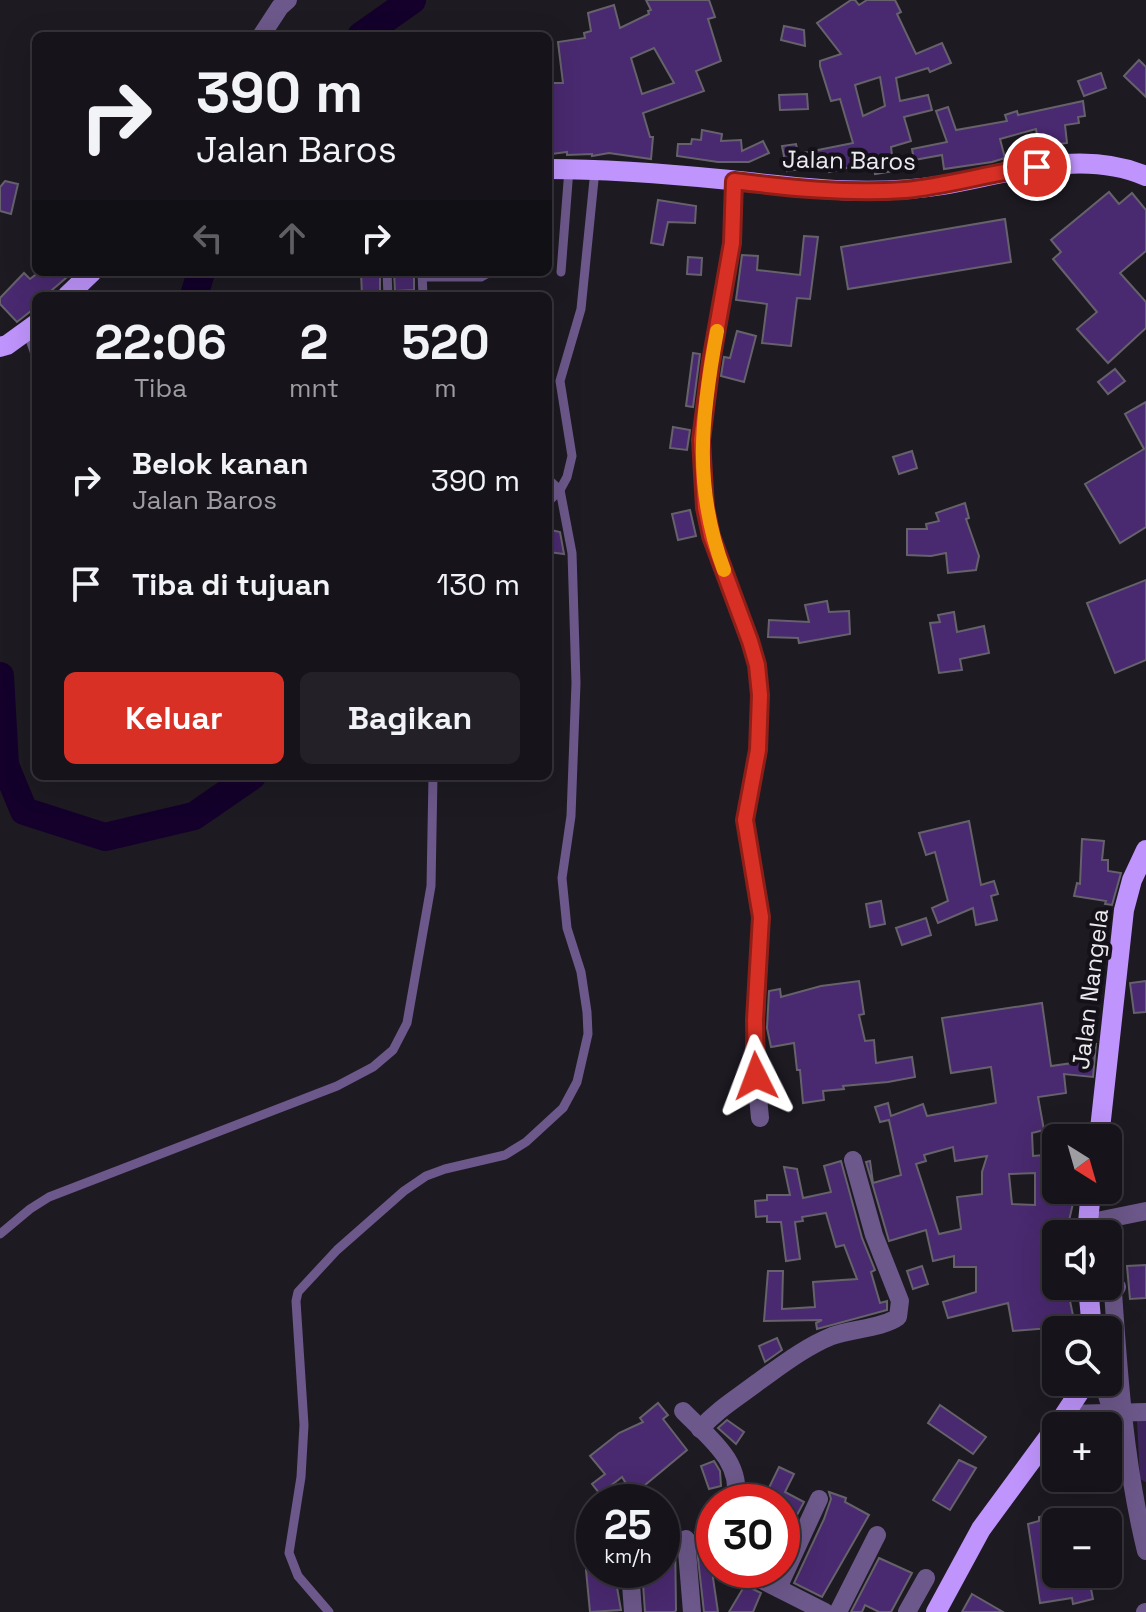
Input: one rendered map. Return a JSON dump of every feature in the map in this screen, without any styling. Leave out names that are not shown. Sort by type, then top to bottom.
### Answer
[{"type":"main road","name":"Jalan Baros","points":[[552,169],[821,190],[905,190],[1004,171],[1082,165],[1125,167],[1146,176]]},
{"type":"main road","points":[[71,292],[88,276]]},
{"type":"main road","points":[[0,347],[31,328]]},
{"type":"main road","name":"Jalan Nangela","points":[[1101,1124],[1124,910],[1132,880],[1146,850]]},
{"type":"main road","points":[[936,1612],[981,1529],[1042,1446]]},
{"type":"street","points":[[264,32],[288,0]]},
{"type":"street","points":[[734,181],[732,243],[701,440],[705,508],[711,536],[750,641],[757,665],[760,695],[758,750],[745,820],[761,917],[754,1054],[760,1118]]},
{"type":"street","points":[[700,1429],[729,1401],[803,1351],[833,1336],[888,1323],[898,1317],[900,1301],[874,1235],[853,1160]]},
{"type":"street","points":[[1115,1220],[1146,1211]]},
{"type":"street","points":[[1113,1300],[1117,1412]]},
{"type":"street","points":[[1110,1396],[1117,1412]]},
{"type":"street","points":[[683,1411],[727,1456],[738,1484]]},
{"type":"street","points":[[1122,1412],[1146,1412]]},
{"type":"street","points":[[1122,1432],[1141,1509],[1146,1551]]},
{"type":"street","points":[[800,1540],[819,1499]]},
{"type":"street","points":[[838,1612],[877,1535]]},
{"type":"street","points":[[686,1539],[692,1612]]},
{"type":"street","points":[[907,1612],[926,1578]]},
{"type":"street","points":[[631,1588],[633,1612]]},
{"type":"street","points":[[778,1588],[825,1612]]},
{"type":"lane","points":[[561,272],[569,169]]},
{"type":"lane","points":[[552,498],[567,477],[572,456],[560,390],[563,368],[581,309],[595,170]]},
{"type":"lane","points":[[461,276],[483,276]]},
{"type":"lane","points":[[552,391],[560,390]]},
{"type":"lane","points":[[329,1612],[298,1576],[289,1553],[301,1477],[304,1425],[296,1301],[298,1292],[337,1250],[404,1191],[426,1176],[505,1155],[526,1142],[563,1108],[577,1082],[583,1060],[588,1034],[586,993],[567,928],[562,878],[571,816],[576,683],[572,553],[560,490],[552,483]]},
{"type":"lane","points":[[0,1234],[49,1197],[337,1086],[373,1067],[393,1050],[407,1023],[430,894],[433,780]]},
{"type":"shaded area","points":[[1137,1420],[1146,1420],[1146,1482],[1140,1479]]},
{"type":"building","points":[[646,0],[709,0],[715,17],[708,19],[721,61],[696,71],[704,91],[643,113],[650,137],[653,137],[651,159],[609,153],[592,156],[567,155],[567,152],[552,154],[552,83],[563,83],[558,42],[585,38],[584,33],[591,31],[588,13],[614,5],[620,28],[649,14],[651,10]],"holes":[[[654,48],[674,83],[642,94],[631,58]]]},
{"type":"building","points":[[851,0],[859,5],[867,0],[895,0],[901,12],[897,14],[916,54],[942,43],[951,63],[930,72],[928,68],[896,78],[900,101],[928,95],[932,110],[904,117],[911,141],[891,147],[894,171],[875,174],[873,162],[829,172],[827,161],[826,164],[787,171],[782,146],[796,144],[798,154],[853,143],[840,99],[831,101],[820,66],[820,61],[841,54],[817,23]],"holes":[[[880,77],[885,106],[863,116],[855,85]]]},
{"type":"building","points":[[784,26],[804,30],[805,46],[781,40]]},
{"type":"building","points":[[1139,60],[1146,67],[1146,97],[1124,76]]},
{"type":"building","points":[[1101,73],[1106,88],[1084,96],[1078,81]]},
{"type":"building","points":[[807,94],[808,109],[780,110],[779,95]]},
{"type":"building","points":[[1083,101],[1085,116],[1078,117],[1079,123],[1065,125],[1067,143],[1039,147],[1036,129],[1000,139],[1005,158],[992,162],[944,169],[942,155],[914,160],[912,149],[947,142],[936,111],[948,107],[956,130],[1007,121],[1005,115],[1017,111],[1018,115]]},
{"type":"building","points":[[702,130],[722,134],[721,141],[741,140],[742,151],[763,141],[769,153],[749,162],[718,162],[677,156],[678,144],[691,144],[692,139],[701,140]]},
{"type":"building","points":[[5,181],[18,184],[11,214],[0,211],[0,187]]},
{"type":"building","points":[[1109,192],[1119,204],[1132,193],[1146,210],[1146,251],[1120,273],[1146,302],[1146,328],[1108,363],[1077,329],[1097,312],[1053,259],[1061,252],[1051,240]]},
{"type":"building","points":[[658,200],[696,206],[695,223],[668,222],[663,245],[651,243]]},
{"type":"building","points":[[1005,219],[1011,262],[848,289],[841,247]]},
{"type":"building","points":[[804,236],[818,237],[810,299],[797,298],[791,346],[762,343],[767,304],[736,300],[742,255],[758,256],[757,270],[800,275]]},
{"type":"building","points":[[688,257],[702,258],[701,275],[687,274]]},
{"type":"building","points":[[24,273],[30,279],[34,276],[68,276],[50,292],[32,292],[32,310],[17,322],[0,304],[0,298]]},
{"type":"building","points":[[361,276],[380,276],[380,292],[362,292]]},
{"type":"building","points":[[394,276],[414,276],[414,290],[395,291]]},
{"type":"building","points":[[737,331],[756,336],[744,382],[721,376],[724,357],[730,358]]},
{"type":"building","points":[[693,353],[700,354],[693,407],[686,406]]},
{"type":"building","points":[[1115,369],[1125,381],[1108,394],[1098,382]]},
{"type":"building","points":[[1146,402],[1146,527],[1120,543],[1085,484],[1144,449],[1125,414]]},
{"type":"building","points":[[673,427],[690,430],[687,450],[670,448]]},
{"type":"building","points":[[912,451],[917,468],[899,474],[893,457]]},
{"type":"building","points":[[965,503],[969,518],[966,519],[979,556],[976,570],[948,573],[946,553],[907,555],[907,529],[927,529],[926,524],[939,521],[936,513]]},
{"type":"building","points":[[690,510],[696,536],[678,540],[672,514]]},
{"type":"building","points":[[552,530],[560,532],[564,554],[552,552]]},
{"type":"building","points":[[1146,580],[1146,660],[1115,673],[1087,603]]},
{"type":"building","points":[[827,601],[829,612],[849,611],[850,634],[799,643],[798,638],[768,637],[769,620],[809,622],[805,605]]},
{"type":"building","points":[[954,612],[957,632],[984,626],[989,653],[960,659],[962,670],[939,673],[930,623],[940,622],[938,615]]},
{"type":"building","points":[[969,821],[981,885],[994,881],[998,894],[991,896],[997,920],[976,925],[973,908],[938,923],[932,908],[948,901],[935,852],[926,855],[919,833]]},
{"type":"building","points":[[1082,839],[1104,841],[1102,860],[1108,860],[1108,871],[1121,873],[1112,905],[1105,904],[1106,901],[1074,896],[1077,883],[1080,884]]},
{"type":"building","points":[[881,901],[885,924],[870,927],[866,904]]},
{"type":"building","points":[[926,918],[931,935],[902,945],[896,928]]},
{"type":"building","points":[[859,981],[864,1014],[859,1015],[865,1041],[874,1040],[876,1063],[912,1057],[915,1077],[843,1086],[844,1089],[823,1091],[824,1100],[803,1103],[794,1043],[771,1047],[767,1028],[769,991],[780,989],[781,997],[821,986]]},
{"type":"building","points":[[1146,981],[1146,1012],[1134,1013],[1130,983]]},
{"type":"building","points":[[1042,1003],[1051,1066],[1079,1062],[1081,1043],[1096,1044],[1093,1077],[1064,1074],[1066,1093],[1038,1097],[1042,1130],[1032,1133],[1033,1156],[1042,1155],[1042,1204],[1073,1204],[1069,1220],[1042,1220],[1042,1300],[1076,1300],[1070,1301],[1073,1316],[1042,1316],[1042,1329],[1013,1331],[1008,1303],[948,1318],[943,1302],[976,1292],[976,1267],[954,1267],[954,1256],[933,1261],[926,1230],[889,1241],[866,1162],[870,1161],[873,1183],[901,1175],[889,1120],[880,1122],[875,1107],[888,1103],[891,1116],[923,1104],[927,1116],[996,1103],[991,1067],[951,1073],[942,1018]],"holes":[[[953,1147],[955,1161],[987,1156],[982,1172],[982,1194],[957,1197],[961,1229],[939,1234],[916,1164],[926,1161],[924,1155]],[[1035,1173],[1035,1205],[1012,1204],[1009,1174]]]},
{"type":"building","points":[[841,1161],[862,1238],[875,1270],[871,1272],[880,1303],[887,1301],[887,1310],[817,1329],[816,1323],[822,1320],[764,1321],[768,1271],[783,1271],[782,1309],[815,1307],[813,1282],[857,1279],[844,1245],[836,1247],[826,1213],[802,1217],[803,1221],[795,1222],[800,1259],[786,1261],[781,1222],[767,1222],[767,1216],[756,1217],[755,1201],[767,1200],[767,1195],[790,1195],[784,1167],[797,1169],[803,1198],[831,1192],[824,1166]]},
{"type":"building","points":[[1146,1265],[1146,1298],[1130,1299],[1127,1266]]},
{"type":"building","points":[[922,1266],[928,1284],[913,1289],[907,1271]]},
{"type":"building","points":[[777,1338],[782,1350],[765,1362],[759,1346]]},
{"type":"building","points":[[658,1403],[668,1415],[663,1419],[687,1450],[646,1484],[626,1484],[622,1477],[613,1484],[592,1484],[605,1474],[590,1456],[619,1433],[643,1422],[640,1418]]},
{"type":"building","points":[[940,1405],[986,1437],[973,1454],[928,1423]]},
{"type":"building","points":[[727,1420],[744,1432],[736,1444],[718,1428]]},
{"type":"building","points":[[959,1460],[976,1468],[950,1510],[933,1500]]},
{"type":"building","points":[[714,1461],[720,1471],[721,1484],[707,1484],[701,1466]]},
{"type":"building","points":[[779,1467],[794,1474],[789,1484],[771,1484]]},
{"type":"building","points":[[829,1492],[846,1498],[845,1502],[869,1515],[822,1597],[800,1586],[800,1570],[831,1499]]},
{"type":"building","points":[[1042,1516],[1042,1588],[1091,1588],[1093,1599],[1073,1604],[1072,1598],[1040,1603],[1028,1524],[1039,1521]]},
{"type":"building","points":[[879,1558],[912,1573],[891,1612],[879,1612],[865,1605],[862,1612],[851,1612]]},
{"type":"building","points":[[588,1588],[617,1588],[621,1610],[590,1612]]},
{"type":"building","points":[[643,1588],[676,1588],[675,1612],[645,1612]]},
{"type":"building","points":[[701,1588],[714,1588],[718,1612],[704,1612]]},
{"type":"building","points":[[743,1588],[761,1593],[753,1612],[729,1612]]},
{"type":"building","points":[[972,1594],[1003,1612],[962,1612]]},
{"type":"waterway","points":[[367,32],[412,0]]},
{"type":"waterway","points":[[195,292],[200,276]]},
{"type":"waterway","points":[[0,676],[5,765],[24,811],[105,837],[194,816],[246,780]]},
{"type":"slow traffic","points":[[717,331],[701,440],[705,508],[711,536],[724,570]]},
{"type":"route","points":[[756,1076],[755,1020],[761,917],[745,835],[745,820],[758,750],[760,695],[757,665],[750,641],[711,536],[705,508],[701,440],[732,243],[734,181],[829,191],[905,190],[1037,167]]}]
